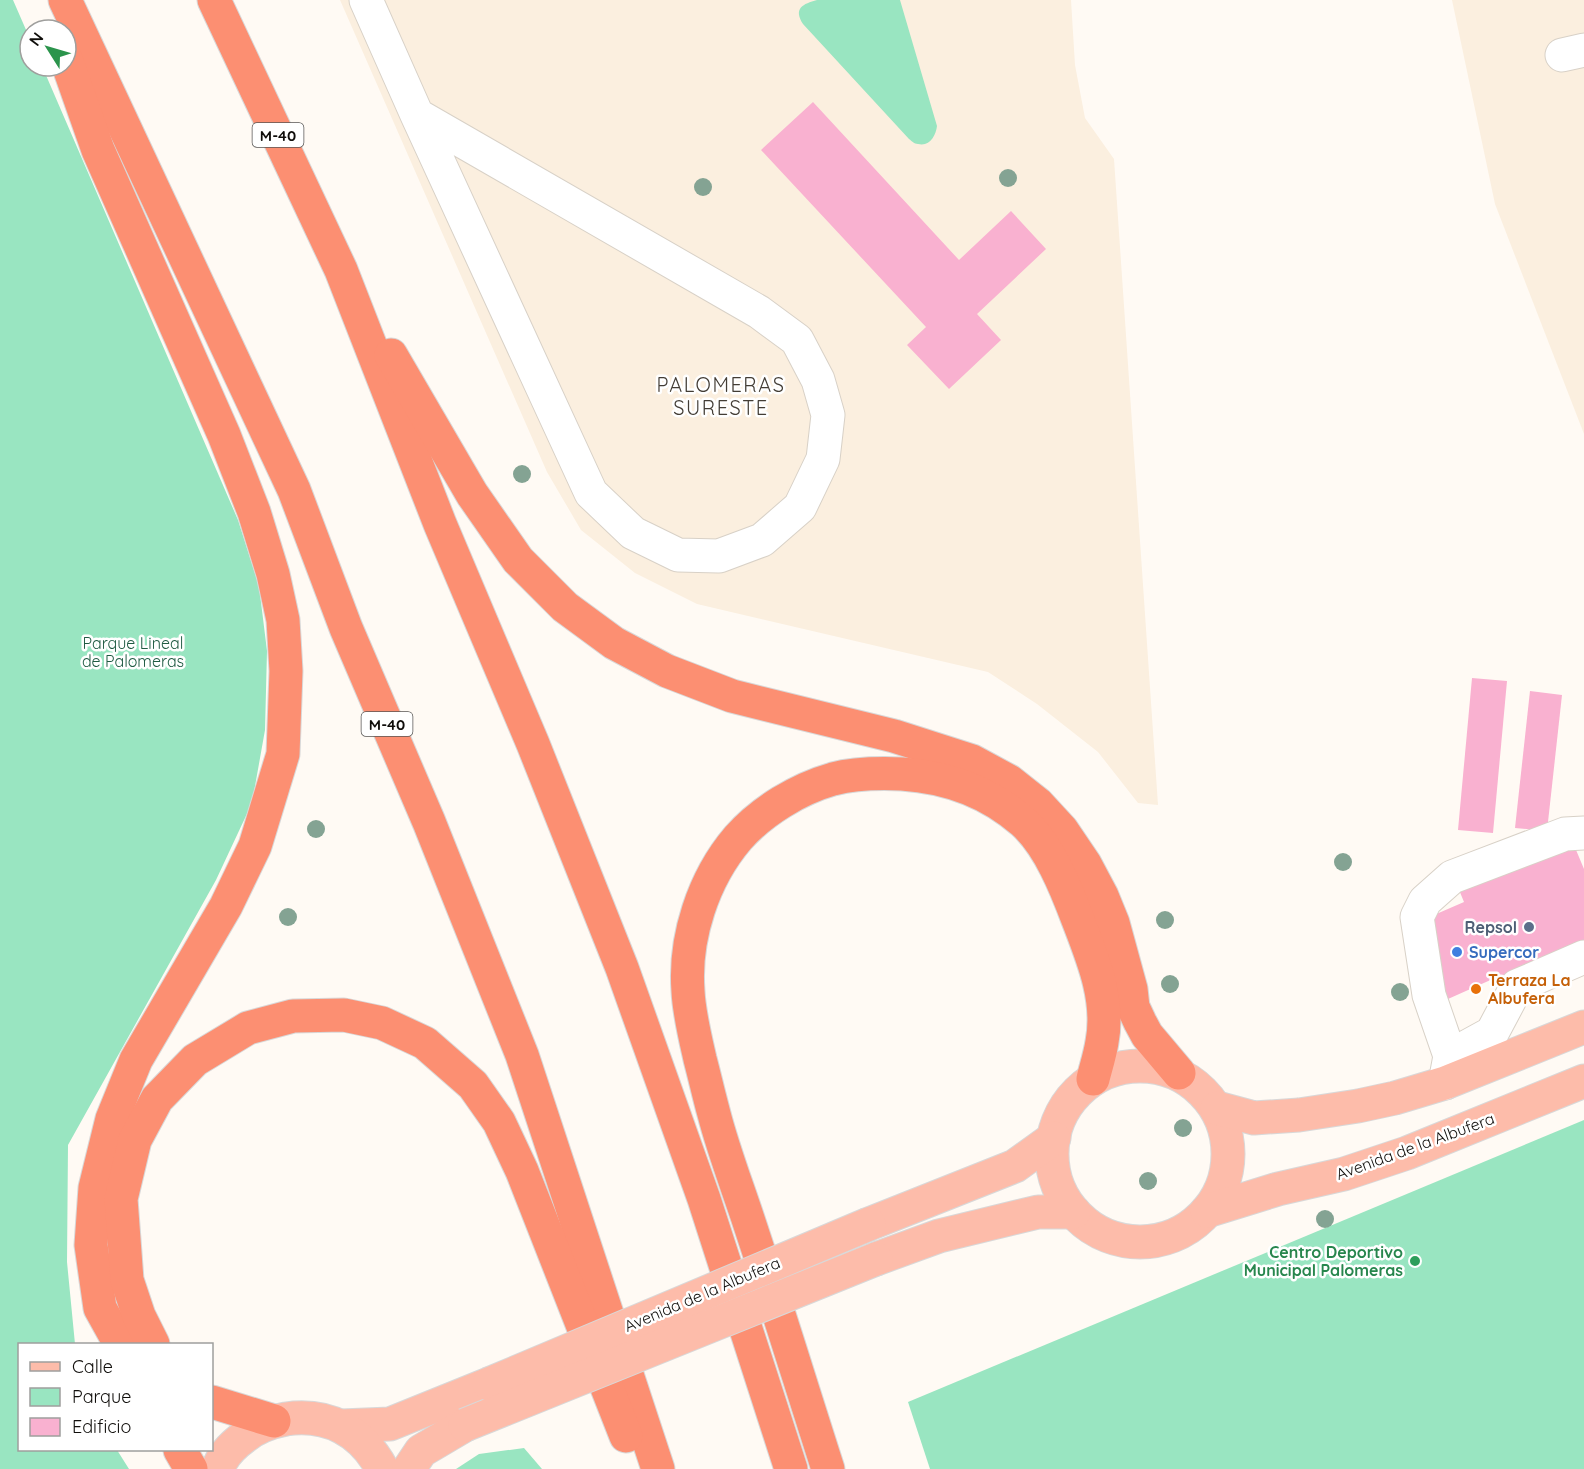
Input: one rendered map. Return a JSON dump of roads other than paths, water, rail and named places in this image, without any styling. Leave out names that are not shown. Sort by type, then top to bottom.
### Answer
[{"type":"highway","points":[[45,0],[52,18]]},
{"type":"highway","name":"M-40","points":[[65,0],[294,490],[346,628],[434,833],[522,1055],[658,1469]]},
{"type":"highway","name":"M-40","points":[[214,0],[341,270],[440,524],[533,744],[622,968],[704,1198],[791,1469]]},
{"type":"highway","points":[[73,78],[98,150],[224,435],[254,512],[273,574],[283,620],[286,671],[283,754],[255,846],[221,915],[136,1060],[112,1119],[97,1176],[91,1245],[100,1308],[119,1343]]},
{"type":"highway","points":[[341,270],[472,494],[518,560],[565,607],[614,643],[667,671],[732,696],[894,736],[972,761],[1009,781],[1038,804],[1068,838],[1102,896],[1113,923],[1136,1014],[1147,1035],[1179,1073]]},
{"type":"highway","points":[[828,1469],[714,1116],[696,1042],[688,991],[689,943],[701,903],[714,872],[738,839],[764,814],[798,793],[834,779],[874,772],[923,775],[961,784],[996,801],[1025,824],[1047,852],[1070,898],[1088,944],[1102,994],[1104,1017],[1102,1041],[1093,1079]]},
{"type":"highway","points":[[152,1343],[139,1316],[127,1280],[120,1199],[135,1140],[157,1100],[195,1060],[248,1028],[293,1016],[344,1015],[382,1023],[425,1043],[473,1085],[499,1122],[522,1171],[639,1469]]},
{"type":"highway","points":[[213,1402],[274,1421]]},
{"type":"highway","points":[[181,1451],[191,1469]]},
{"type":"main road","points":[[1216,1108],[1254,1118],[1299,1115],[1395,1098],[1447,1069],[1584,1027]]},
{"type":"main road","points":[[1135,1065],[1158,1066],[1179,1073],[1200,1088],[1216,1108],[1227,1134],[1229,1161],[1222,1188],[1208,1211],[1189,1228],[1166,1238],[1141,1242],[1116,1239],[1093,1228],[1074,1212],[1063,1196],[1055,1177],[1052,1157],[1059,1120],[1067,1104],[1079,1090],[1093,1079],[1113,1069],[1135,1065]]},
{"type":"main road","name":"Avenida de la Albufera","points":[[1208,1211],[1278,1189],[1344,1174],[1397,1156],[1584,1081]]},
{"type":"main road","name":"Avenida de la Albufera","points":[[341,1426],[390,1424],[869,1224],[1015,1166],[1054,1138]]},
{"type":"main road","name":"Avenida de la Albufera","points":[[409,1469],[422,1451],[465,1425],[876,1259],[939,1236],[1038,1212],[1074,1212]]},
{"type":"main road","points":[[218,1469],[233,1445],[252,1430],[274,1421],[318,1418],[341,1426],[362,1441],[375,1456],[382,1469]]},
{"type":"lane","points":[[366,0],[417,116],[591,493],[633,533],[678,555],[719,556],[762,540],[800,507],[823,459],[828,415],[818,381],[797,340],[759,312],[417,116]]},
{"type":"lane","points":[[1584,833],[1565,834],[1452,877],[1425,901],[1417,917],[1429,995],[1447,1069],[1492,1033],[1517,986],[1584,957]]},
{"type":"place","name":"Repsol","points":[[1529,927]]},
{"type":"place","name":"Supercor","points":[[1457,952]]},
{"type":"place","name":"Terraza La Albufera","points":[[1476,989]]},
{"type":"place","name":"Centro Deportivo Municipal Palomeras","points":[[1415,1261]]},
{"type":"district","name":"PALOMERAS SURESTE","points":[[721,396]]},
{"type":"park label","name":"Parque Lineal de Palomeras","points":[[133,652]]}]
